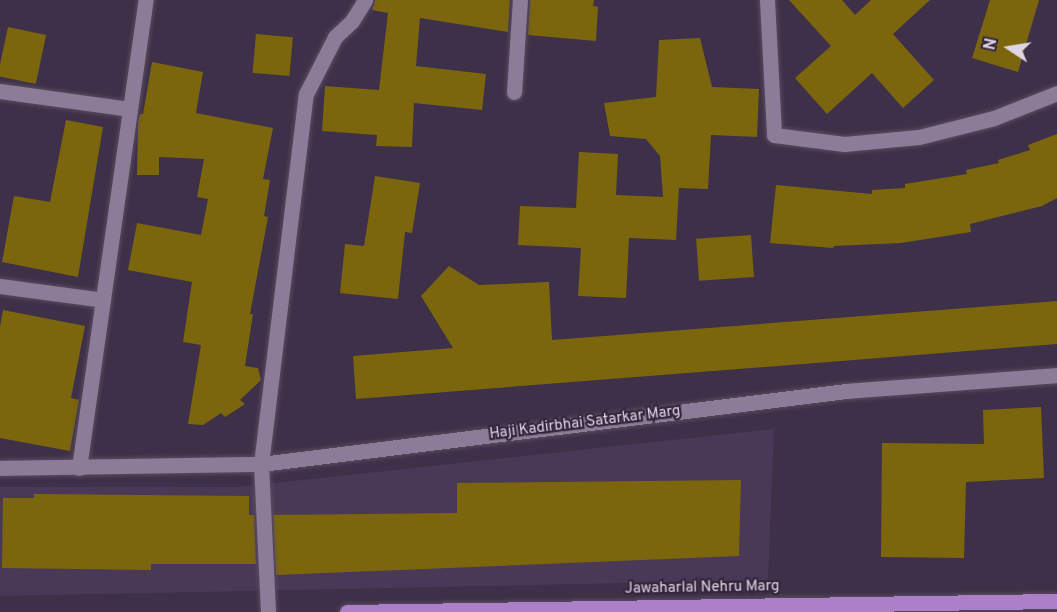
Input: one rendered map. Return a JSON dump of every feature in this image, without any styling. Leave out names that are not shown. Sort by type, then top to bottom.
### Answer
[{"type":"main road","name":"Jawaharlal Nehru Marg","points":[[347,612],[949,607],[1057,601]]},
{"type":"street","points":[[79,468],[146,0]]},
{"type":"street","points":[[268,612],[261,464],[306,94],[335,37],[352,21],[365,0]]},
{"type":"street","points":[[514,92],[520,0]]},
{"type":"street","points":[[767,0],[774,135],[844,144],[919,137],[994,118],[1057,93]]},
{"type":"street","points":[[0,91],[129,110]]},
{"type":"street","points":[[0,286],[103,300]]},
{"type":"street","name":"Haji Kadirbhai Satarkar Marg","points":[[0,468],[261,464],[846,390],[1057,375]]},
{"type":"shaded area","points":[[774,429],[768,580],[0,596],[0,487],[237,487]]},
{"type":"building","points":[[375,0],[510,0],[508,32],[420,18],[416,66],[486,74],[482,110],[414,103],[412,147],[376,146],[377,135],[322,131],[325,86],[379,90],[388,13],[372,10]]},
{"type":"building","points":[[530,0],[594,0],[593,6],[598,7],[596,41],[528,35]]},
{"type":"building","points":[[789,0],[842,0],[855,15],[871,0],[930,0],[893,34],[934,80],[903,108],[872,73],[827,114],[795,78],[831,46]]},
{"type":"building","points":[[990,0],[1039,0],[1018,72],[972,58]]},
{"type":"building","points":[[8,27],[46,35],[36,84],[0,76],[0,65]]},
{"type":"building","points":[[256,34],[293,37],[289,76],[253,73]]},
{"type":"building","points":[[700,38],[712,87],[759,89],[757,137],[711,135],[708,189],[679,188],[676,240],[629,238],[626,298],[578,296],[581,248],[518,245],[520,206],[576,208],[579,152],[618,154],[616,195],[663,197],[660,156],[646,139],[610,136],[604,103],[656,97],[659,40]]},
{"type":"building","points":[[152,62],[203,72],[196,113],[273,128],[263,179],[270,180],[264,216],[268,217],[250,314],[253,314],[245,366],[258,368],[261,380],[240,400],[245,404],[225,417],[221,413],[203,425],[188,424],[201,345],[183,342],[192,282],[128,270],[137,223],[201,235],[208,199],[197,197],[204,159],[159,157],[159,175],[137,175],[138,122],[140,114],[143,114]]},
{"type":"building","points":[[66,120],[103,127],[78,277],[2,262],[14,196],[50,202]]},
{"type":"building","points":[[1057,134],[1057,198],[1042,206],[970,224],[971,232],[901,243],[834,246],[833,248],[770,243],[776,185],[872,194],[872,190],[905,188],[905,184],[967,174],[966,170],[999,163],[998,160],[1030,150],[1028,145]]},
{"type":"building","points":[[375,176],[420,183],[412,233],[405,232],[398,299],[340,293],[345,244],[364,246]]},
{"type":"building","points":[[751,235],[754,277],[699,281],[696,239]]},
{"type":"building","points":[[449,266],[479,285],[549,282],[552,340],[1057,301],[1057,344],[356,399],[353,356],[453,348],[421,296]]},
{"type":"building","points":[[3,310],[85,326],[71,398],[79,400],[70,451],[0,438],[0,327]]},
{"type":"building","points":[[1041,407],[1044,478],[966,482],[964,558],[881,557],[882,443],[984,444],[983,410]]},
{"type":"building","points":[[741,480],[739,556],[276,575],[273,515],[457,513],[457,483]]},
{"type":"building","points":[[34,494],[249,496],[249,515],[254,515],[256,564],[151,564],[151,570],[2,568],[3,498],[34,498]]}]
